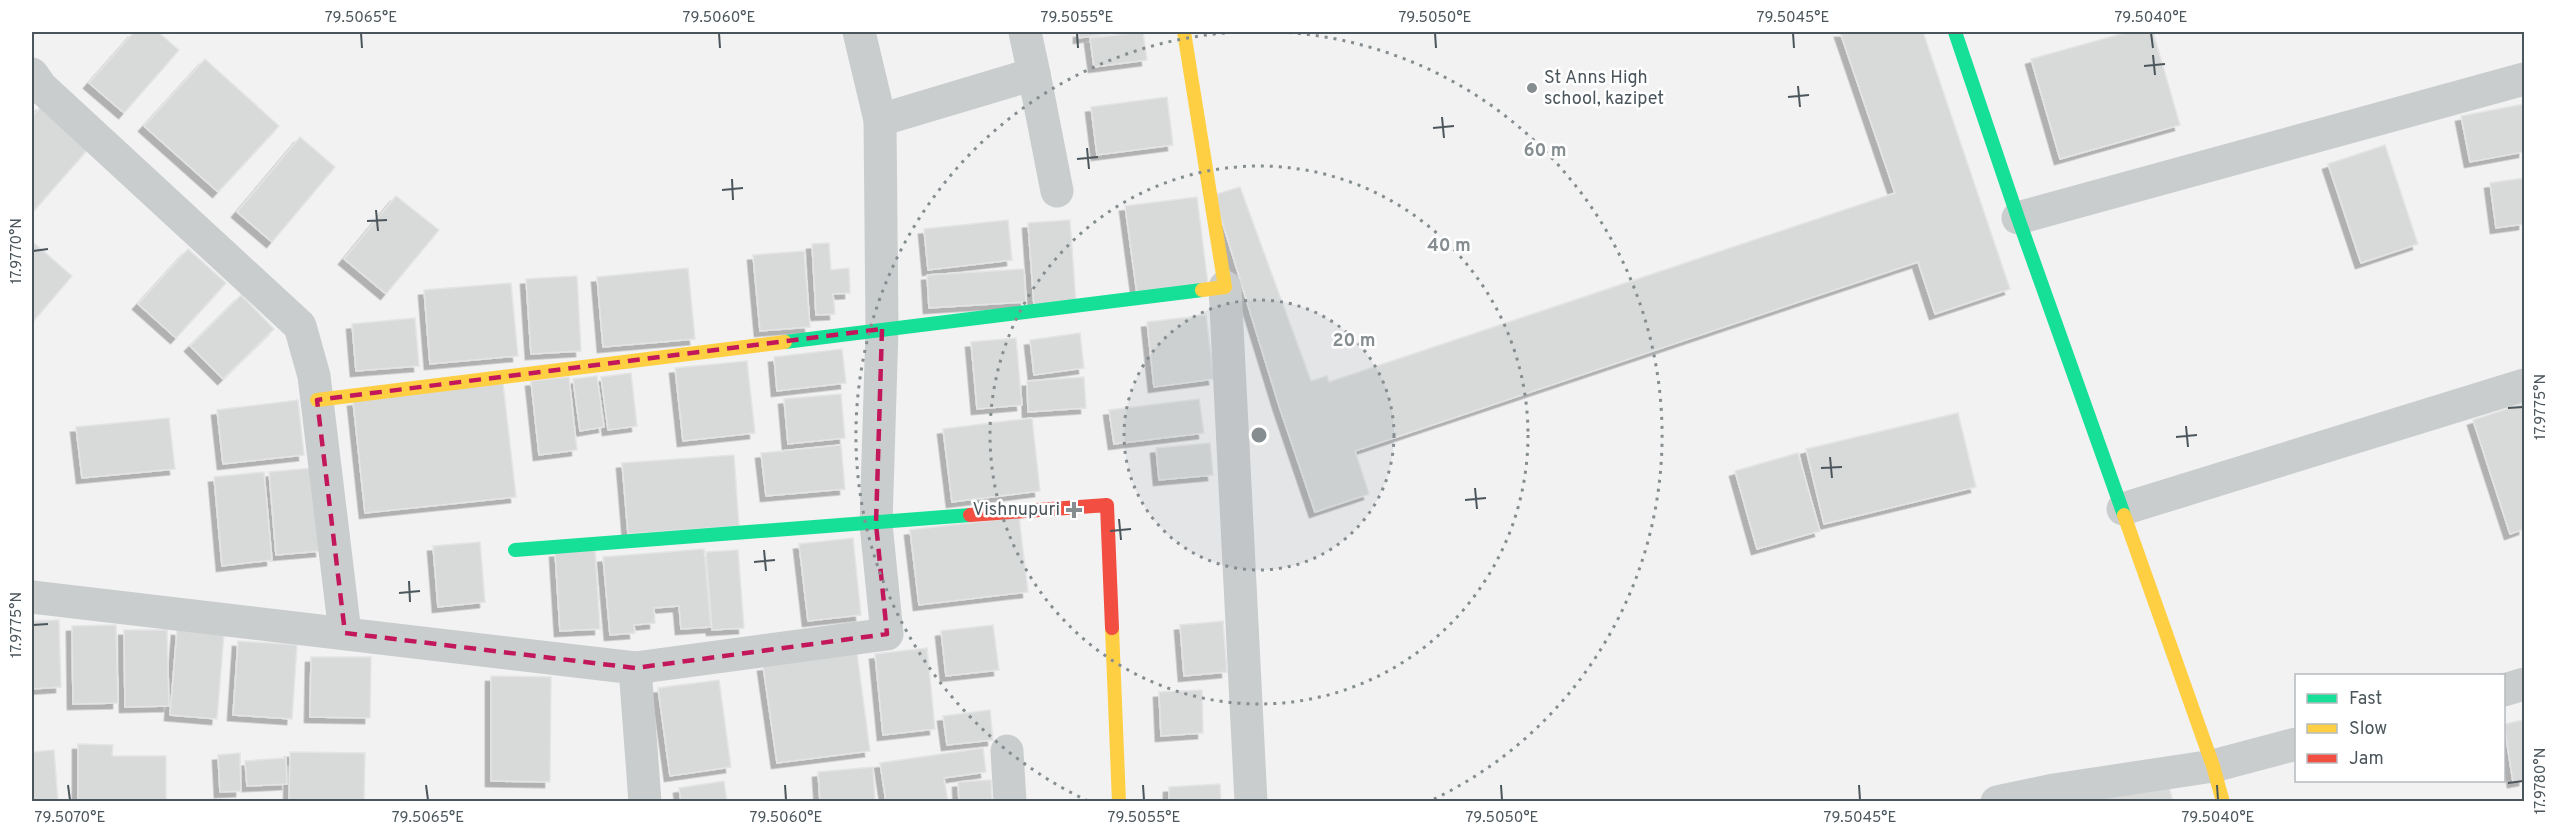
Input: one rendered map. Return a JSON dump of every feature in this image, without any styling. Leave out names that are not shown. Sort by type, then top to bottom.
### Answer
[{"type":"street","points":[[32,597],[635,668],[887,634],[876,524],[882,329],[880,120],[859,32]]},
{"type":"street","points":[[1025,32],[1057,191]]},
{"type":"street","points":[[1184,32],[1225,287],[1251,801]]},
{"type":"street","points":[[1955,32],[2018,218],[2124,509],[2223,801]]},
{"type":"street","points":[[880,120],[1034,74]]},
{"type":"street","points":[[2018,218],[2524,79]]},
{"type":"street","points":[[35,86],[300,326],[314,376],[345,633]]},
{"type":"street","points":[[317,400],[1225,287]]},
{"type":"street","points":[[2124,509],[2524,384]]},
{"type":"street","points":[[515,550],[1107,505],[1119,801]]},
{"type":"street","points":[[635,668],[645,801]]},
{"type":"street","points":[[2505,690],[2524,684]]},
{"type":"street","points":[[1997,801],[2213,766],[2295,744]]},
{"type":"street","points":[[1007,751],[1010,801]]},
{"type":"highlighted area","points":[[882,329],[876,524],[887,634],[635,668],[345,633],[317,400]]},
{"type":"building","points":[[134,32],[158,32],[179,50],[124,113],[89,83]]},
{"type":"building","points":[[1079,32],[1119,32],[1079,38]]},
{"type":"building","points":[[1143,32],[1147,60],[1094,67],[1090,38]]},
{"type":"building","points":[[1840,32],[1923,32],[2010,289],[1935,314],[1918,262],[1355,451],[1369,494],[1315,512],[1279,406],[1214,195],[1240,187],[1311,381],[1327,376],[1329,382],[1895,193]]},
{"type":"building","points":[[2128,32],[2153,32],[2180,125],[2060,159],[2031,59]]},
{"type":"building","points":[[205,59],[279,126],[218,192],[144,126]]},
{"type":"building","points":[[1167,97],[1173,145],[1097,155],[1091,107]]},
{"type":"building","points":[[2524,104],[2524,152],[2470,162],[2461,116]]},
{"type":"building","points":[[42,105],[89,148],[32,213],[32,117]]},
{"type":"building","points":[[300,137],[335,167],[272,242],[237,212]]},
{"type":"building","points":[[2385,145],[2418,244],[2361,263],[2328,164]]},
{"type":"building","points":[[2524,178],[2524,224],[2496,228],[2490,183]]},
{"type":"building","points":[[396,196],[439,230],[386,294],[344,259]]},
{"type":"building","points":[[1197,197],[1208,284],[1137,294],[1125,206]]},
{"type":"building","points":[[1008,220],[1012,260],[928,270],[924,229]]},
{"type":"building","points":[[1070,220],[1076,303],[1034,306],[1028,223]]},
{"type":"building","points":[[32,241],[72,276],[32,323]]},
{"type":"building","points":[[829,243],[831,270],[849,268],[850,293],[833,294],[835,314],[816,315],[812,244]]},
{"type":"building","points":[[188,249],[226,283],[176,338],[138,304]]},
{"type":"building","points":[[804,251],[810,327],[760,331],[753,255]]},
{"type":"building","points":[[688,268],[695,339],[603,347],[597,277]]},
{"type":"building","points":[[1024,269],[1026,302],[929,308],[927,275]]},
{"type":"building","points":[[577,276],[581,351],[531,354],[526,279]]},
{"type":"building","points":[[511,283],[518,356],[430,364],[424,290]]},
{"type":"building","points":[[241,295],[274,329],[223,379],[190,346]]},
{"type":"building","points":[[1206,315],[1214,379],[1154,387],[1147,322]]},
{"type":"building","points":[[415,318],[419,366],[356,371],[352,324]]},
{"type":"building","points":[[1080,333],[1084,368],[1034,375],[1030,340]]},
{"type":"building","points":[[1016,338],[1022,405],[977,409],[971,342]]},
{"type":"building","points":[[842,349],[846,383],[777,391],[774,357]]},
{"type":"building","points":[[747,361],[755,433],[683,441],[675,368]]},
{"type":"building","points":[[631,373],[637,426],[608,430],[601,377]]},
{"type":"building","points":[[597,376],[604,427],[580,431],[573,379]]},
{"type":"building","points":[[569,377],[577,450],[539,455],[531,381]]},
{"type":"building","points":[[1084,377],[1086,408],[1028,412],[1027,381]]},
{"type":"building","points":[[503,383],[516,497],[365,513],[353,401]]},
{"type":"building","points":[[841,394],[845,438],[788,444],[784,399]]},
{"type":"building","points":[[1199,399],[1204,433],[1114,444],[1109,410]]},
{"type":"building","points":[[298,400],[304,455],[223,464],[217,410]]},
{"type":"building","points":[[2524,403],[2524,529],[2510,534],[2473,420]]},
{"type":"building","points":[[1958,413],[1976,487],[1824,524],[1806,449]]},
{"type":"building","points":[[169,418],[175,469],[82,478],[76,427]]},
{"type":"building","points":[[1032,418],[1040,491],[952,502],[943,429]]},
{"type":"building","points":[[1210,443],[1213,475],[1159,480],[1156,448]]},
{"type":"building","points":[[841,445],[845,489],[766,496],[761,453]]},
{"type":"building","points":[[1798,453],[1820,531],[1757,549],[1735,471]]},
{"type":"building","points":[[734,455],[739,526],[628,534],[622,463]]},
{"type":"building","points":[[313,468],[321,551],[276,555],[269,472]]},
{"type":"building","points":[[264,472],[272,560],[222,566],[214,477]]},
{"type":"building","points":[[1019,517],[1028,592],[919,605],[910,530]]},
{"type":"building","points":[[853,538],[861,615],[808,621],[799,544]]},
{"type":"building","points":[[480,542],[485,602],[438,607],[433,546]]},
{"type":"building","points":[[595,549],[600,629],[560,631],[555,552]]},
{"type":"building","points":[[704,549],[711,627],[681,629],[679,606],[654,608],[655,623],[634,625],[635,633],[610,635],[603,557]]},
{"type":"building","points":[[738,550],[744,628],[712,630],[706,552]]},
{"type":"building","points":[[59,620],[61,687],[32,689],[32,621]]},
{"type":"building","points":[[1223,621],[1227,672],[1184,676],[1180,625]]},
{"type":"building","points":[[116,625],[118,703],[73,704],[72,626]]},
{"type":"building","points":[[993,625],[999,670],[946,676],[941,631]]},
{"type":"building","points":[[124,630],[167,630],[169,706],[125,707]]},
{"type":"building","points":[[177,630],[224,634],[217,719],[170,715]]},
{"type":"building","points":[[238,641],[297,645],[292,719],[233,715]]},
{"type":"building","points":[[927,648],[935,729],[883,735],[875,654]]},
{"type":"building","points":[[857,653],[870,751],[777,763],[763,666]]},
{"type":"building","points":[[311,657],[371,657],[370,718],[310,717]]},
{"type":"building","points":[[491,676],[551,677],[550,782],[491,781]]},
{"type":"building","points":[[719,680],[731,767],[670,776],[658,688]]},
{"type":"building","points":[[1202,690],[1203,733],[1161,736],[1159,692]]},
{"type":"building","points":[[990,710],[993,740],[947,745],[943,716]]},
{"type":"building","points":[[2524,720],[2524,780],[2513,782],[2505,724]]},
{"type":"building","points":[[78,744],[113,745],[112,756],[166,756],[166,802],[78,802]]},
{"type":"building","points":[[983,748],[986,772],[944,778],[948,802],[886,802],[880,763]]},
{"type":"building","points":[[54,750],[58,802],[32,802],[32,752]]},
{"type":"building","points":[[290,752],[365,753],[364,802],[289,802]]},
{"type":"building","points":[[240,753],[241,791],[220,792],[218,755]]},
{"type":"building","points":[[286,758],[287,784],[247,786],[245,761]]},
{"type":"building","points":[[873,767],[875,802],[820,802],[818,772]]},
{"type":"building","points":[[2166,775],[2173,802],[2060,802]]},
{"type":"building","points":[[991,780],[992,802],[959,802],[958,782]]},
{"type":"building","points":[[724,781],[727,802],[681,802],[679,788]]},
{"type":"building","points":[[1220,784],[1221,802],[1169,802],[1169,787]]},
{"type":"traffic: fast","points":[[1955,32],[2018,218],[2124,515]]},
{"type":"traffic: fast","points":[[785,342],[1202,290]]},
{"type":"traffic: fast","points":[[515,550],[970,515]]},
{"type":"traffic: slow","points":[[1184,32],[1225,287],[1202,290]]},
{"type":"traffic: slow","points":[[317,400],[785,342]]},
{"type":"traffic: slow","points":[[2124,515],[2213,766],[2223,802]]},
{"type":"traffic: slow","points":[[1112,628],[1119,802]]},
{"type":"traffic: jam","points":[[970,515],[1107,505],[1112,628]]},
{"type":"place","name":"St Anns High school, kazipet","points":[[1532,88]]},
{"type":"place","name":"Vishnupuri","points":[[1074,510]]}]
